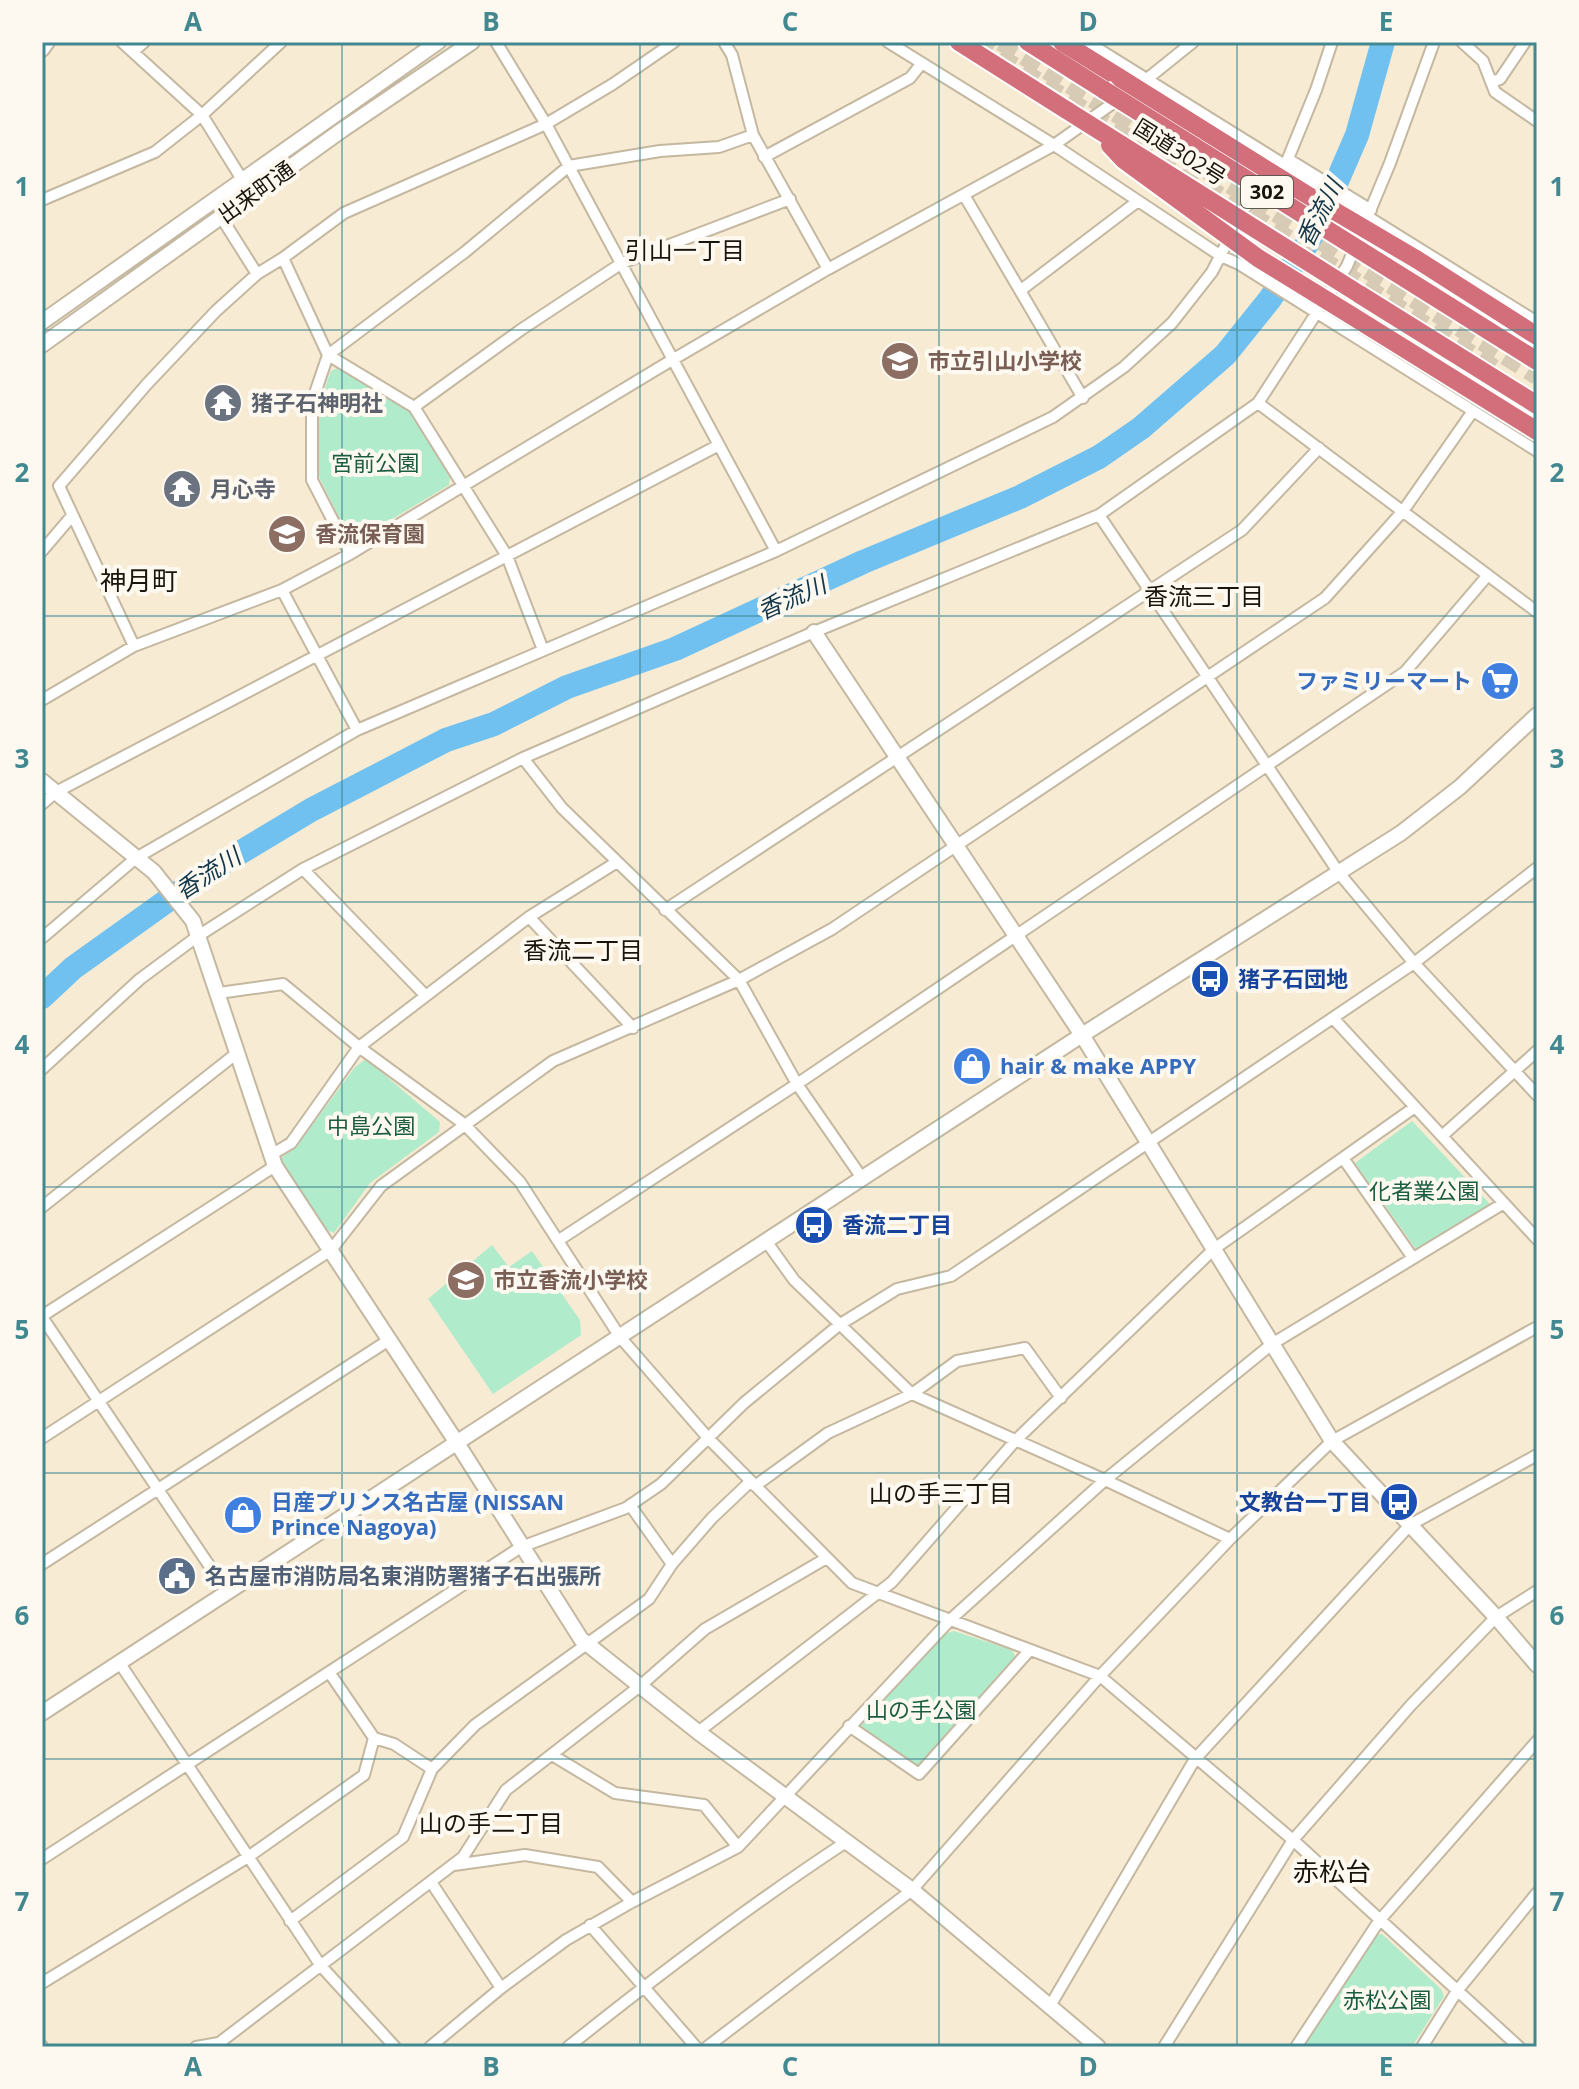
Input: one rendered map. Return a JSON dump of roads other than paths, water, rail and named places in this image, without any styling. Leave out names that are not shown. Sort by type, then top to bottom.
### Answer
[{"type":"highway","name":"国道302号","points":[[959,42],[1537,405]]},
{"type":"highway","name":"国道302号","points":[[1028,42],[1537,361]]},
{"type":"highway","points":[[1062,42],[1120,78],[1183,105],[1251,150],[1284,167],[1416,259],[1537,336]]},
{"type":"highway","points":[[1095,128],[1124,160],[1258,258],[1537,431]]},
{"type":"street","points":[[42,49],[47,42]]},
{"type":"street","points":[[122,42],[202,115],[243,181]]},
{"type":"street","points":[[133,52],[144,42]]},
{"type":"street","points":[[42,200],[155,152],[202,115],[281,42]]},
{"type":"street","name":"出来町通","points":[[42,322],[438,42]]},
{"type":"street","name":"出来町通","points":[[42,345],[342,130],[472,42]]},
{"type":"street","points":[[496,42],[546,124],[776,551]]},
{"type":"street","points":[[134,646],[59,486],[147,384],[216,311],[257,274],[344,213],[546,124],[613,84],[674,42]]},
{"type":"street","points":[[724,42],[732,55],[753,135],[828,269]]},
{"type":"street","points":[[888,42],[1054,145],[1221,256],[1242,266],[1537,451]]},
{"type":"street","points":[[1087,42],[1284,167],[1306,174],[1537,322]]},
{"type":"street","points":[[42,700],[134,646],[282,590],[350,554],[828,269],[1054,145],[1193,42]]},
{"type":"street","points":[[42,938],[136,858],[357,730],[776,551],[1053,417],[1083,398],[1124,367],[1172,323],[1221,256],[1244,209],[1284,167],[1332,42]]},
{"type":"street","points":[[42,1069],[140,979],[198,936],[303,869],[523,758],[814,632],[1099,515],[1258,403],[1347,266],[1365,212],[1417,94],[1434,42]]},
{"type":"street","points":[[1462,42],[1483,61],[1495,92],[1537,121]]},
{"type":"street","points":[[1491,82],[1500,79],[1525,42]]},
{"type":"street","points":[[764,157],[910,78],[922,63]]},
{"type":"street","points":[[350,554],[312,480],[312,402],[328,355],[465,252],[569,166],[660,151],[719,147],[753,135]]},
{"type":"street","points":[[964,195],[1083,398]]},
{"type":"street","points":[[414,407],[522,329],[622,263],[790,199]]},
{"type":"street","points":[[1021,290],[1138,201]]},
{"type":"street","points":[[221,217],[257,274]]},
{"type":"street","points":[[283,258],[328,355],[414,407],[507,556],[543,650]]},
{"type":"street","points":[[1258,403],[1537,612]]},
{"type":"street","points":[[42,1438],[331,1250],[381,1186],[553,1061],[739,980],[832,929],[1325,598],[1403,511],[1473,411]]},
{"type":"street","points":[[42,804],[56,792],[719,445]]},
{"type":"street","points":[[665,910],[1242,530],[1319,448]]},
{"type":"street","points":[[1099,515],[1339,873],[1414,963],[1537,1095]]},
{"type":"street","points":[[42,551],[71,517]]},
{"type":"street","points":[[559,1240],[797,1084],[1405,672],[1488,575]]},
{"type":"street","points":[[282,590],[357,730]]},
{"type":"street","points":[[814,632],[1082,1035],[1332,1441],[1537,1665]]},
{"type":"street","points":[[42,1713],[1082,1035],[1401,833],[1460,787],[1537,715]]},
{"type":"street","points":[[523,758],[562,808],[739,980],[797,1084],[862,1178]]},
{"type":"street","points":[[42,781],[154,872],[189,917],[219,993],[273,1161],[581,1639],[698,1732],[912,1890],[1098,2047]]},
{"type":"street","points":[[227,1592],[42,1317],[273,1161],[291,1143],[359,1047],[529,917],[617,862]]},
{"type":"street","points":[[42,1859],[521,1547],[630,1505],[661,1484],[744,1403],[839,1325],[897,1289],[951,1276],[1414,963],[1537,868]]},
{"type":"street","points":[[303,869],[425,995]]},
{"type":"street","points":[[529,917],[633,1028]]},
{"type":"street","points":[[219,993],[283,984],[359,1047],[464,1124],[520,1182],[620,1337],[709,1439],[852,1583],[1100,1676],[1293,1840],[1519,2047]]},
{"type":"street","points":[[1333,1018],[1537,1239]]},
{"type":"street","points":[[1442,1136],[1537,1051]]},
{"type":"street","points":[[42,1207],[237,1053]]},
{"type":"street","points":[[698,1732],[892,1582],[1016,1440],[1214,1249],[1415,1107]]},
{"type":"street","points":[[1343,1158],[1413,1258]]},
{"type":"street","points":[[430,2047],[501,1988],[590,1925],[738,1847],[950,1620],[1105,1480],[1272,1344],[1504,1203]]},
{"type":"street","points":[[766,1241],[794,1280],[912,1394],[1230,1539]]},
{"type":"street","points":[[707,2047],[912,1890],[1100,1676],[1230,1539],[1332,1441],[1537,1327]]},
{"type":"street","points":[[42,1564],[389,1340]]},
{"type":"street","points":[[290,1921],[403,1837],[432,1769],[475,1725],[649,1599],[672,1564],[712,1518],[753,1484],[828,1433],[912,1394],[957,1361],[1025,1348],[1061,1398]]},
{"type":"street","points":[[1050,2006],[1195,1759],[1410,1525],[1537,1455]]},
{"type":"street","points":[[630,1505],[672,1564]]},
{"type":"street","points":[[196,2047],[219,2043],[453,1866],[463,1857],[506,1790],[640,1686],[705,1629],[825,1559]]},
{"type":"street","points":[[1164,2047],[1293,1840],[1411,1705],[1496,1617],[1537,1591]]},
{"type":"street","points":[[849,1726],[919,1774],[1029,1651]]},
{"type":"street","points":[[119,1662],[321,1966],[395,2047]]},
{"type":"street","points":[[329,1672],[374,1738],[394,1744],[432,1769]]},
{"type":"street","points":[[42,1983],[248,1857],[364,1775],[374,1738]]},
{"type":"street","points":[[1296,2047],[1379,1921],[1537,1741]]},
{"type":"street","points":[[552,1755],[615,1793],[704,1805],[738,1847]]},
{"type":"street","points":[[568,2047],[643,1987],[846,1842]]},
{"type":"street","points":[[453,1866],[525,1855],[598,1867],[632,1902]]},
{"type":"street","points":[[431,1882],[501,1988]]},
{"type":"street","points":[[1422,2047],[1457,1991],[1537,1893]]},
{"type":"street","points":[[590,1925],[696,2047]]},
{"type":"waterway","name":"香流川","points":[[42,997],[73,968],[203,875],[311,810],[446,740],[494,724],[567,687],[675,649],[863,562],[1020,497],[1099,457],[1141,428],[1225,355],[1270,299],[1315,232],[1357,135],[1383,42]]},
{"type":"tunnel","points":[[976,42],[1494,368]]},
{"type":"tunnel","points":[[1001,42],[1537,376]]},
{"type":"place","name":"市立引山小学校","points":[[900,361]]},
{"type":"place","name":"猪子石神明社","points":[[223,403]]},
{"type":"place","name":"月心寺","points":[[182,489]]},
{"type":"place","name":"香流保育園","points":[[287,534]]},
{"type":"place","name":"ファミリーマート","points":[[1500,681]]},
{"type":"place","name":"猪子石団地","points":[[1210,979]]},
{"type":"place","name":"hair & make APPY","points":[[972,1066]]},
{"type":"place","name":"香流二丁目","points":[[814,1225]]},
{"type":"place","name":"市立香流小学校","points":[[466,1280]]},
{"type":"place","name":"文教台一丁目","points":[[1399,1502]]},
{"type":"place","name":"日産プリンス名古屋 (NISSAN Prince Nagoya)","points":[[243,1515]]},
{"type":"place","name":"名古屋市消防局名東消防署猪子石出張所","points":[[177,1576]]},
{"type":"district","name":"引山一丁目","points":[[685,251]]},
{"type":"district","name":"神月町","points":[[139,581]]},
{"type":"district","name":"香流三丁目","points":[[1204,597]]},
{"type":"district","name":"香流二丁目","points":[[583,951]]},
{"type":"district","name":"山の手三丁目","points":[[941,1494]]},
{"type":"district","name":"山の手二丁目","points":[[491,1824]]},
{"type":"district","name":"赤松台","points":[[1332,1872]]},
{"type":"park label","name":"宮前公園","points":[[375,463]]},
{"type":"park label","name":"中島公園","points":[[371,1126]]},
{"type":"park label","name":"化者業公園","points":[[1424,1191]]},
{"type":"park label","name":"山の手公園","points":[[921,1710]]},
{"type":"park label","name":"赤松公園","points":[[1387,2000]]}]
